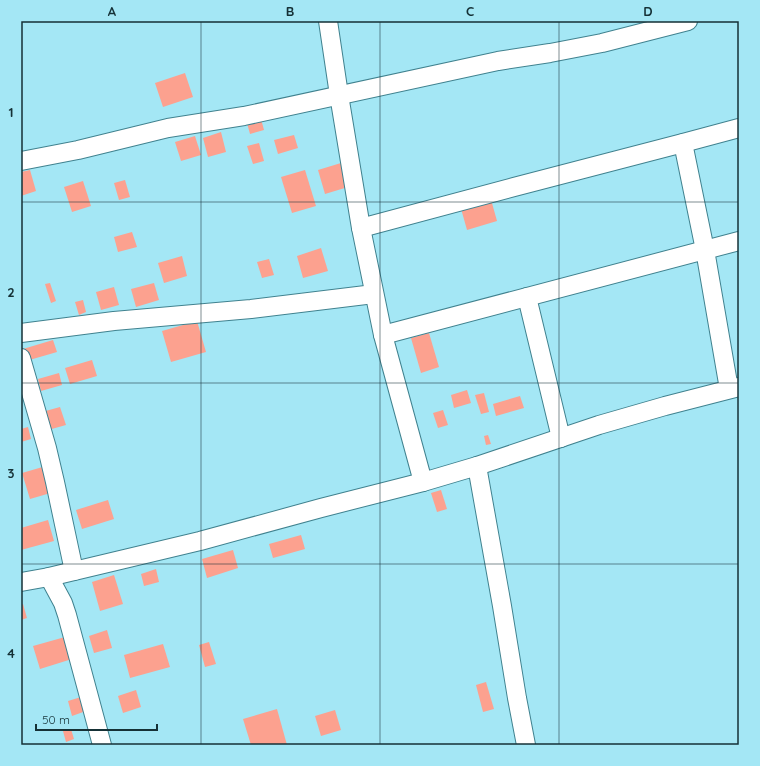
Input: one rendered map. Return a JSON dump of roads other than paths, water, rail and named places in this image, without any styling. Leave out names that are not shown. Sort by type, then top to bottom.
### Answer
[{"type":"street","points":[[328,21],[361,228],[374,294],[383,335],[423,482]]},
{"type":"street","points":[[21,161],[78,150],[168,128],[244,116],[498,61],[602,43],[688,21]]},
{"type":"street","points":[[361,228],[739,128]]},
{"type":"street","points":[[21,582],[49,577],[200,541],[423,482],[599,425],[734,388],[683,143]]},
{"type":"street","points":[[383,335],[739,241]]},
{"type":"street","points":[[21,333],[114,321],[251,309],[374,294]]},
{"type":"street","points":[[527,297],[561,438]]},
{"type":"street","points":[[21,358],[47,448],[74,571]]},
{"type":"street","points":[[476,466],[526,745]]},
{"type":"street","points":[[49,577],[63,603],[67,615],[102,745]]}]
